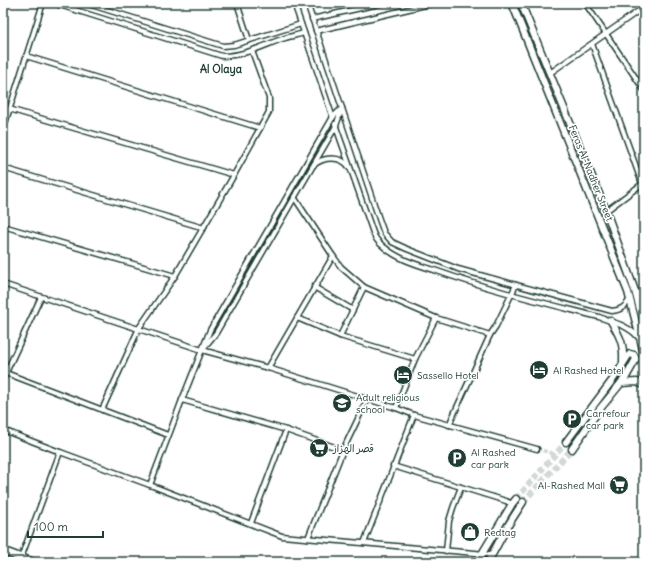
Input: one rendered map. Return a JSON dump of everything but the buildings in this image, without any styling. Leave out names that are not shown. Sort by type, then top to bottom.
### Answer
[{"type":"main road","points":[[3,551],[32,562]]},
{"type":"street","points":[[3,130],[43,3]]},
{"type":"street","points":[[53,3],[222,56],[233,56],[252,51],[304,33]]},
{"type":"street","points":[[85,3],[223,46],[234,45],[300,24]]},
{"type":"street","points":[[237,3],[249,40]]},
{"type":"street","points":[[294,3],[371,227],[377,241],[384,248],[404,259],[457,278],[511,295],[611,321],[633,331],[641,340]]},
{"type":"street","points":[[307,3],[384,233],[392,242],[458,269],[612,311],[623,308],[634,299],[644,301]]},
{"type":"street","points":[[312,19],[383,3]]},
{"type":"street","points":[[316,31],[434,3]]},
{"type":"street","name":"Feras Al-Nadher Street","points":[[512,3],[644,324]]},
{"type":"street","name":"Feras Al-Nadher Street","points":[[521,3],[606,211],[635,291],[634,299],[644,353]]},
{"type":"street","points":[[585,3],[644,90]]},
{"type":"street","points":[[550,74],[643,9]]},
{"type":"street","points":[[592,44],[644,189]]},
{"type":"street","points":[[102,410],[139,328],[175,276],[204,228],[269,112],[269,98],[252,51]]},
{"type":"street","points":[[26,56],[260,128]]},
{"type":"street","points":[[150,485],[168,435],[210,330],[333,117],[342,108]]},
{"type":"street","points":[[202,350],[216,333],[336,126],[342,108]]},
{"type":"street","points":[[9,109],[234,175]]},
{"type":"street","points":[[311,168],[319,161],[328,158],[340,159],[347,164],[351,170]]},
{"type":"street","points":[[3,168],[204,228]]},
{"type":"street","points":[[606,211],[643,183]]},
{"type":"street","points":[[294,197],[341,267],[364,287],[436,318],[490,335]]},
{"type":"street","points":[[3,226],[175,276]]},
{"type":"street","points":[[268,368],[333,256]]},
{"type":"street","points":[[3,284],[202,350],[268,368],[414,415],[537,449]]},
{"type":"street","points":[[449,425],[490,335],[516,285]]},
{"type":"street","points":[[314,287],[353,310]]},
{"type":"street","points":[[340,336],[364,287]]},
{"type":"street","points":[[635,291],[644,293]]},
{"type":"street","points":[[3,379],[41,297]]},
{"type":"street","points":[[297,318],[340,336],[416,359]]},
{"type":"street","points":[[396,408],[416,359],[436,318]]},
{"type":"street","points":[[611,321],[620,336],[623,363]]},
{"type":"street","points":[[566,442],[614,378],[628,356],[630,354],[634,354],[636,359],[631,368],[572,449]]},
{"type":"street","points":[[6,372],[168,435]]},
{"type":"street","points":[[621,383],[637,382],[644,385]]},
{"type":"street","points":[[182,400],[286,430],[343,450]]},
{"type":"street","points":[[308,538],[343,450],[367,400]]},
{"type":"street","points":[[364,543],[414,415]]},
{"type":"street","points":[[3,430],[282,536],[491,555]]},
{"type":"street","points":[[251,523],[286,430]]},
{"type":"street","points":[[21,558],[60,452]]},
{"type":"street","points":[[394,466],[512,504]]},
{"type":"street","points":[[446,551],[449,521],[461,487]]},
{"type":"street","points":[[477,562],[516,498]]},
{"type":"street","points":[[488,562],[523,502]]},
{"type":"tunnel","points":[[516,499],[566,442]]},
{"type":"tunnel","points":[[537,449],[555,454]]},
{"type":"tunnel","points":[[523,502],[572,449]]},
{"type":"place","name":"Al Rashed Hotel","points":[[539,370]]},
{"type":"place","name":"Sassello Hotel","points":[[403,375]]},
{"type":"place","name":"Adult religious school","points":[[342,403]]},
{"type":"place","name":"Carrefour car park","points":[[572,419]]},
{"type":"place","name":"قصر الهزاز","points":[[319,448]]},
{"type":"place","name":"Al Rashed car park","points":[[457,458]]},
{"type":"place","name":"Al-Rashed Mall","points":[[619,485]]},
{"type":"place","name":"Redtag","points":[[470,532]]},
{"type":"district","name":"Al Olaya","points":[[221,69]]}]
